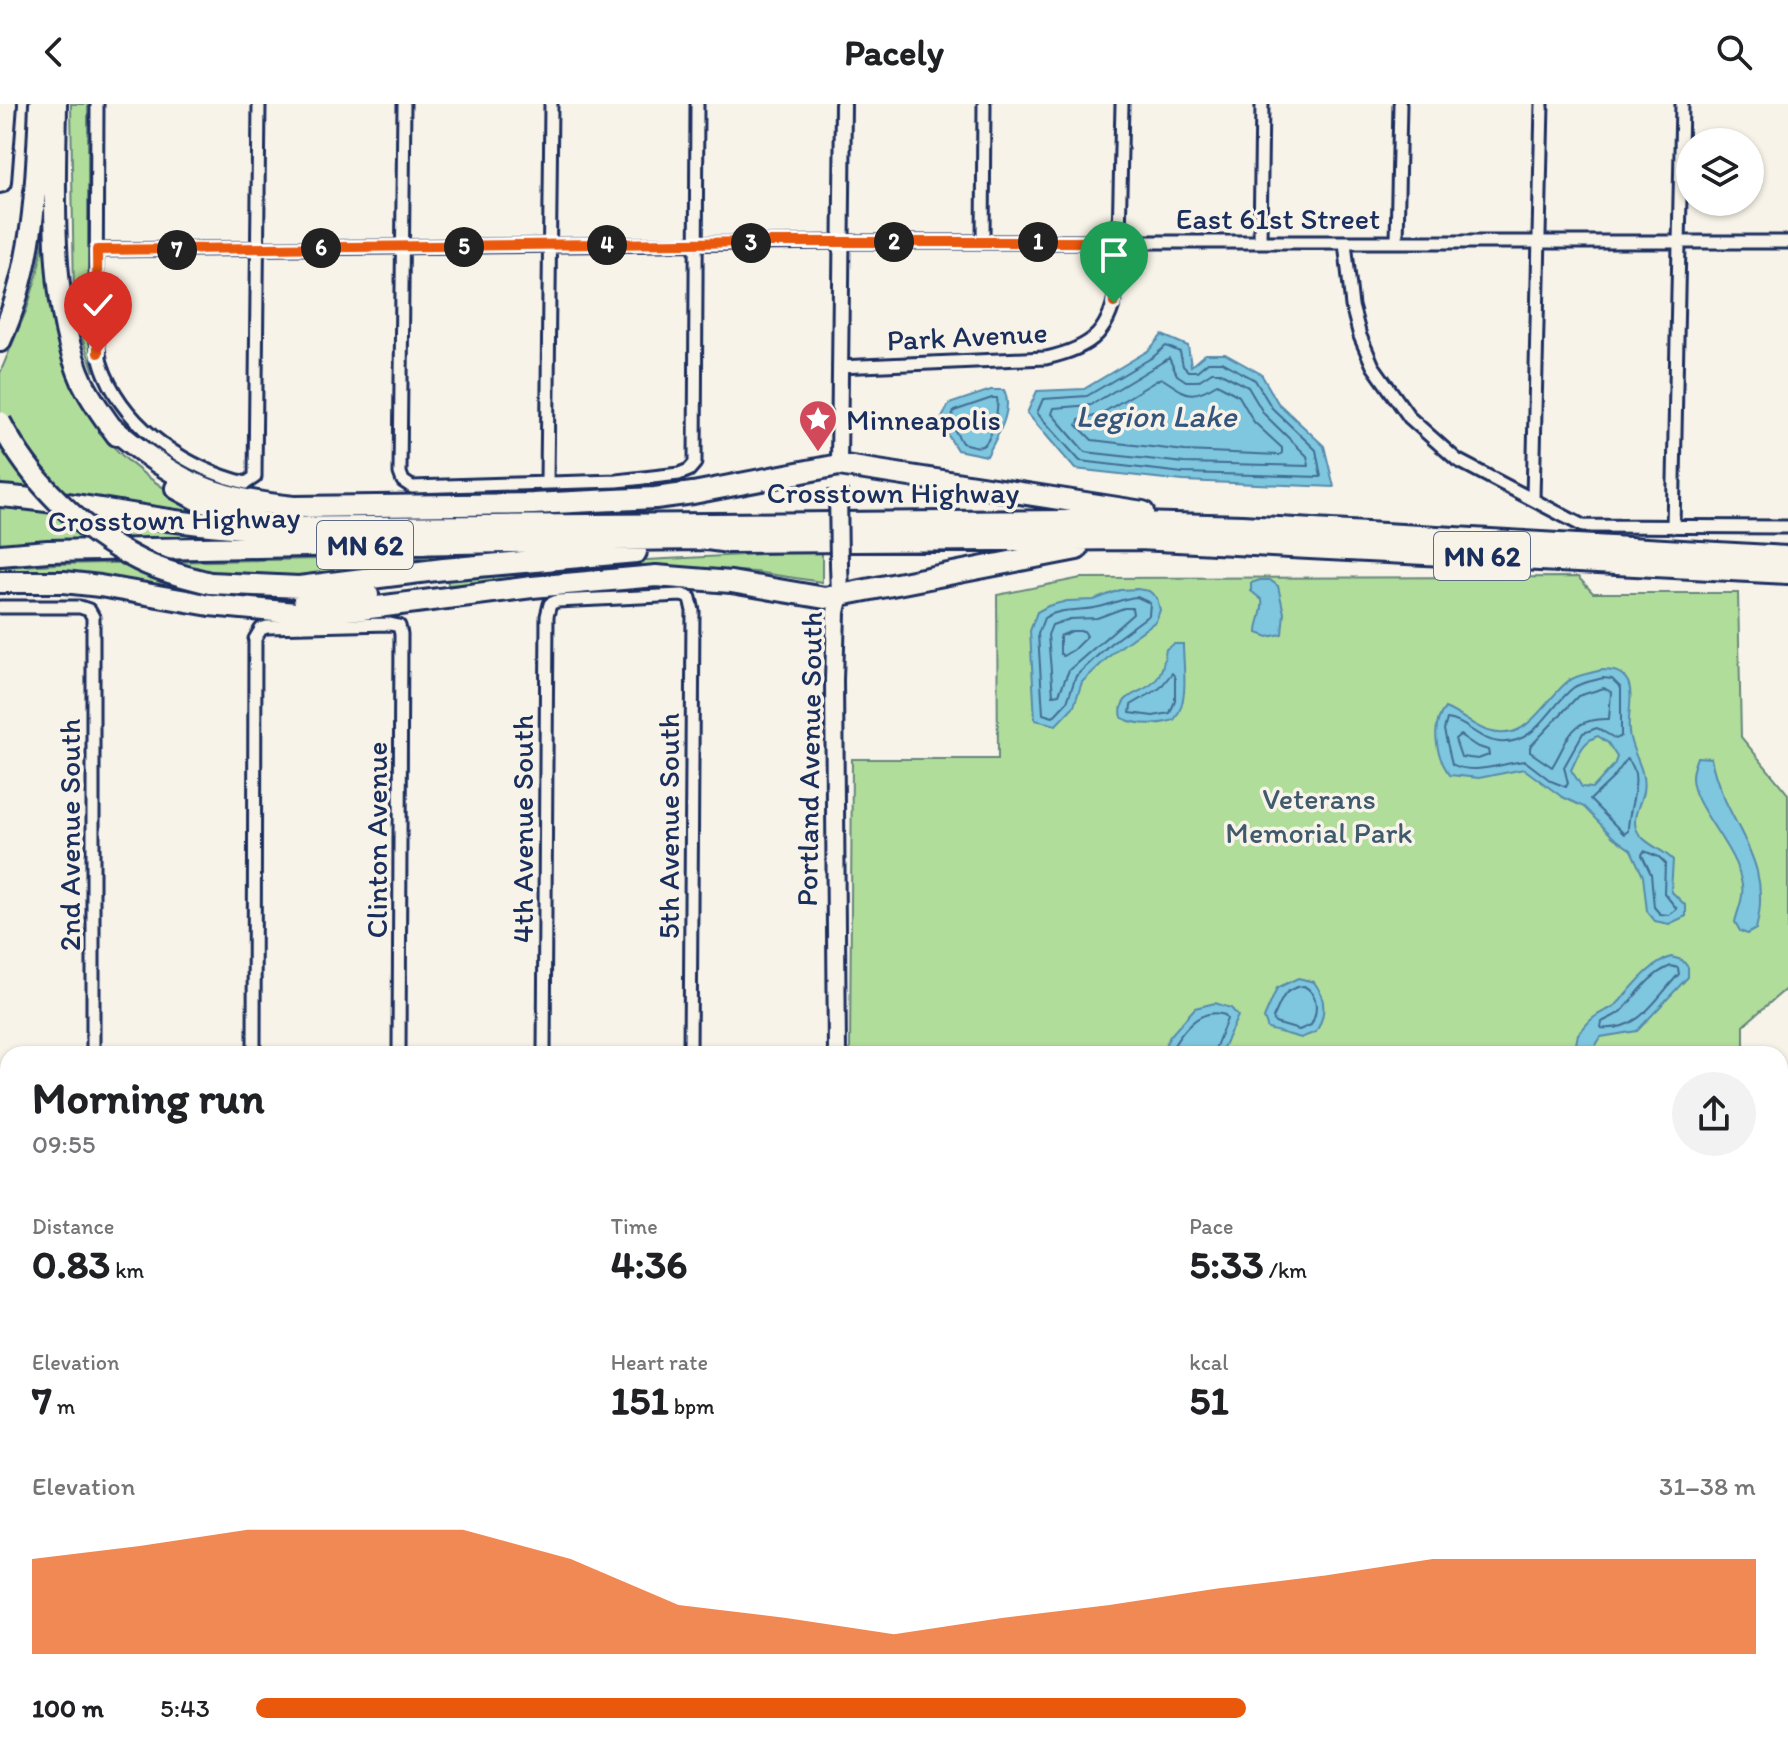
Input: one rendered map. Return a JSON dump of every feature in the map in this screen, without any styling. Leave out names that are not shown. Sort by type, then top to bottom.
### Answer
[{"type":"highway","points":[[0,182],[6,104]]},
{"type":"highway","points":[[0,341],[8,325],[26,259],[37,192],[40,104]]},
{"type":"highway","points":[[56,104],[60,283],[68,335],[83,383],[109,425],[133,454],[166,481],[198,500],[276,527]]},
{"type":"highway","points":[[0,422],[14,450],[41,484],[92,530],[139,560],[229,591],[293,599],[532,587]]},
{"type":"highway","points":[[109,425],[148,458],[185,480],[254,503],[294,507],[533,504],[655,498],[839,465],[1242,526]]},
{"type":"highway","name":"Crosstown Highway","points":[[2,497],[43,499],[203,525],[246,528],[1071,521],[1242,526],[1788,557]]},
{"type":"highway","points":[[0,582],[64,582],[210,605],[295,613],[362,609],[532,587],[656,576],[731,582],[825,598],[1139,539]]},
{"type":"highway","name":"Crosstown Highway","points":[[0,555],[48,551],[564,541],[1139,539],[1788,573]]},
{"type":"highway","points":[[210,583],[299,587],[444,569],[729,542]]},
{"type":"main road","name":"Portland Avenue South","points":[[837,1046],[834,680],[836,612],[840,595],[839,465]]},
{"type":"street","points":[[97,104],[96,326],[98,353],[105,376],[136,421],[161,443],[195,466],[246,483],[255,477],[259,104]]},
{"type":"street","points":[[404,104],[400,473],[403,481],[412,487],[617,481],[679,474],[695,463],[697,104]]},
{"type":"street","points":[[547,483],[551,104]]},
{"type":"street","points":[[839,465],[843,104]]},
{"type":"street","points":[[983,242],[984,104]]},
{"type":"street","name":"Park Avenue","points":[[839,367],[1046,358],[1076,351],[1093,339],[1106,324],[1114,303],[1120,242],[1122,104]]},
{"type":"street","points":[[1260,241],[1262,104]]},
{"type":"street","points":[[1397,241],[1400,104]]},
{"type":"street","points":[[1533,499],[1542,104]]},
{"type":"street","points":[[1673,527],[1682,104]]},
{"type":"street","name":"East 61st Street","points":[[97,250],[841,242],[1788,242]]},
{"type":"street","points":[[1345,242],[1352,306],[1360,336],[1390,393],[1432,441],[1457,460],[1583,526],[1788,527]]},
{"type":"street","name":"4th Avenue South","points":[[544,1046],[547,616],[550,604],[653,595],[690,598]]},
{"type":"street","name":"5th Avenue South","points":[[690,598],[693,611],[690,1046]]},
{"type":"street","name":"2nd Avenue South","points":[[0,607],[80,607],[89,610],[93,617],[93,1046]]},
{"type":"street","name":"Clinton Avenue","points":[[254,1046],[255,639],[261,629],[399,626],[399,1046]]},
{"type":"green space","points":[[71,104],[88,104],[88,334],[94,372],[77,323],[74,295]]},
{"type":"green space","points":[[47,223],[73,375],[85,408],[97,427],[129,462],[168,490],[207,512],[207,515],[69,493],[8,487],[5,506],[199,534],[199,541],[0,549],[0,373],[27,309]]},
{"type":"green space","points":[[822,551],[822,582],[755,572],[694,568],[448,585],[447,578],[627,561]]},
{"type":"green space","points":[[477,556],[477,561],[331,579],[280,580],[278,605],[339,604],[395,597],[395,600],[328,608],[244,605],[96,581],[0,579],[0,567],[57,564]]},
{"type":"green space","name":"Veterans Memorial Park","points":[[1578,577],[1593,593],[1738,593],[1741,737],[1788,794],[1788,987],[1744,1025],[1744,1046],[850,1046],[852,759],[998,759],[997,595],[1081,578]]},
{"type":"water","name":"Legion Lake","points":[[1162,335],[1188,346],[1191,366],[1205,354],[1225,354],[1261,374],[1278,403],[1324,446],[1334,487],[1183,481],[1075,469],[1027,413],[1037,391],[1084,389],[1149,350]]},
{"type":"water","name":"Legion Lake","points":[[991,390],[1004,390],[1007,406],[1003,423],[987,456],[957,450],[940,422],[949,404]]},
{"type":"water","points":[[1270,580],[1278,586],[1284,613],[1282,634],[1268,637],[1257,633],[1262,600],[1251,591],[1251,583]]},
{"type":"water","points":[[1120,590],[1149,591],[1157,598],[1160,610],[1156,621],[1116,650],[1082,682],[1074,706],[1056,725],[1035,720],[1030,631],[1037,612],[1067,601],[1094,600]]},
{"type":"water","points":[[1174,644],[1183,644],[1184,684],[1182,703],[1174,720],[1148,724],[1122,718],[1123,703],[1156,680],[1166,649]]},
{"type":"water","points":[[1601,670],[1620,673],[1630,688],[1629,732],[1644,783],[1635,819],[1636,828],[1642,838],[1673,860],[1671,891],[1686,906],[1686,916],[1669,924],[1655,921],[1647,911],[1643,876],[1631,850],[1613,837],[1584,807],[1562,797],[1524,769],[1479,778],[1450,775],[1438,751],[1437,724],[1445,708],[1488,731],[1514,731],[1533,719],[1571,679]],"holes":[[[1598,736],[1608,743],[1617,757],[1614,765],[1593,788],[1582,787],[1571,770],[1581,750],[1588,741]]]},
{"type":"water","points":[[1697,757],[1711,758],[1717,782],[1754,860],[1760,903],[1756,929],[1747,934],[1740,931],[1735,922],[1742,894],[1738,870],[1694,788],[1692,774]]},
{"type":"water","points":[[1671,957],[1682,960],[1688,967],[1688,977],[1637,1031],[1601,1037],[1596,1046],[1576,1046],[1578,1034],[1589,1022],[1616,1005],[1648,971]]},
{"type":"water","points":[[1298,978],[1314,982],[1324,1007],[1316,1032],[1301,1038],[1268,1029],[1264,1018],[1277,988]]},
{"type":"water","points":[[1215,1003],[1231,1008],[1238,1016],[1224,1046],[1164,1046],[1170,1036],[1195,1008]]},
{"type":"place","name":"Minneapolis","points":[[818,453]]},
{"type":"route","points":[[98,353],[97,250],[766,242],[1120,242],[1114,303]]}]
